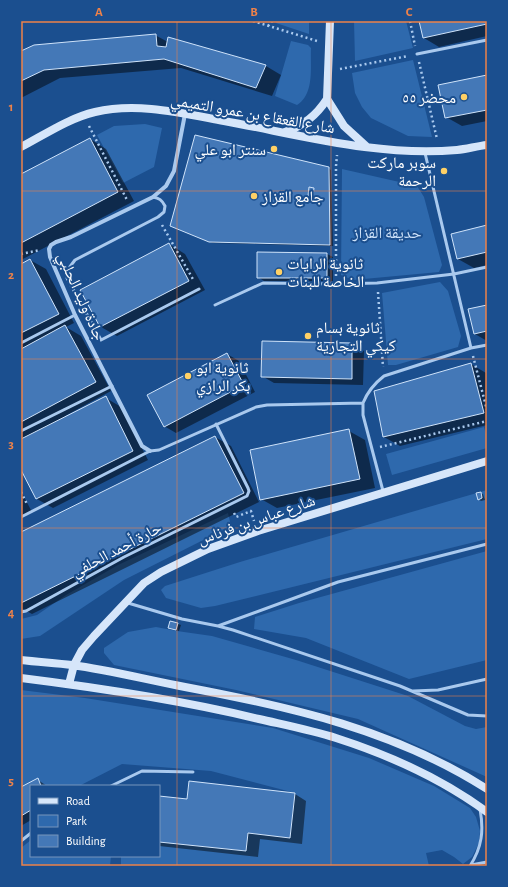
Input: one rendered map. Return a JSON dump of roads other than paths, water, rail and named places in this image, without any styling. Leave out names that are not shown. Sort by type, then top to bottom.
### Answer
[{"type":"main road","points":[[285,132],[298,128],[310,120],[320,111],[327,99],[330,21]]},
{"type":"main road","points":[[327,99],[344,126],[367,147]]},
{"type":"main road","name":"شارع القعقاع بن عمرو التميمي","points":[[21,147],[82,115],[111,109],[127,108],[144,108],[185,114],[285,132],[312,139],[367,147],[397,150],[440,151],[459,150],[487,145]]},
{"type":"main road","name":"شارع عباس بن فرناس","points":[[68,684],[74,665],[82,650],[144,583],[161,572],[208,549],[258,531],[487,461]]},
{"type":"main road","points":[[21,660],[74,665],[217,693],[334,720],[366,730],[415,750],[461,773],[487,789]]},
{"type":"main road","points":[[21,678],[68,684],[215,708],[334,738],[361,746],[433,778],[484,810]]},
{"type":"street","name":"جادة وليد الحلبي","points":[[150,451],[142,446],[76,315],[50,257],[48,249],[56,242],[71,237],[153,196],[166,186],[174,172],[185,114]]},
{"type":"lane","points":[[417,54],[487,40]]},
{"type":"lane","points":[[424,151],[471,348]]},
{"type":"lane","points":[[153,196],[163,201],[165,206],[164,212],[158,217],[75,260],[69,268],[67,278],[101,340],[199,288]]},
{"type":"lane","points":[[215,305],[263,282],[336,284],[377,283],[454,274],[487,267]]},
{"type":"lane","points":[[21,343],[76,315]]},
{"type":"lane","points":[[383,492],[363,415],[363,404],[368,393],[384,376],[471,348],[487,345]]},
{"type":"lane","points":[[21,431],[112,386]]},
{"type":"lane","points":[[21,517],[150,451],[159,450],[256,407],[267,405],[363,404]]},
{"type":"lane","name":"حارة أحمد الحلفي","points":[[21,612],[26,611],[124,557],[245,497],[249,491],[216,424]]},
{"type":"lane","points":[[218,626],[338,582],[487,544]]},
{"type":"lane","points":[[126,602],[182,620],[218,626],[320,658],[400,686],[468,715],[482,717],[487,716]]},
{"type":"lane","points":[[411,691],[438,690],[487,679]]},
{"type":"lane","points":[[113,785],[142,771],[193,772]]},
{"type":"lane","points":[[470,865],[479,848],[482,835],[484,810]]},
{"type":"lane","points":[[21,841],[30,834]]},
{"type":"lane","points":[[470,865],[487,862]]},
{"type":"place","name":"محضر ٥٥","points":[[464,97]]},
{"type":"place","name":"سنتر ابو علي","points":[[274,149]]},
{"type":"place","name":"سوبر ماركت الرحمة","points":[[444,171]]},
{"type":"place","name":"جامع القزاز","points":[[254,196]]},
{"type":"place","name":"ثانوية الرايات الخاصة للبنات","points":[[279,272]]},
{"type":"place","name":"ثانوية بسام كيكي التجارية","points":[[308,336]]},
{"type":"place","name":"ثانوية ابو بكر الرازي","points":[[188,376]]},
{"type":"park label","name":"حديقة القزاز","points":[[387,232]]}]
